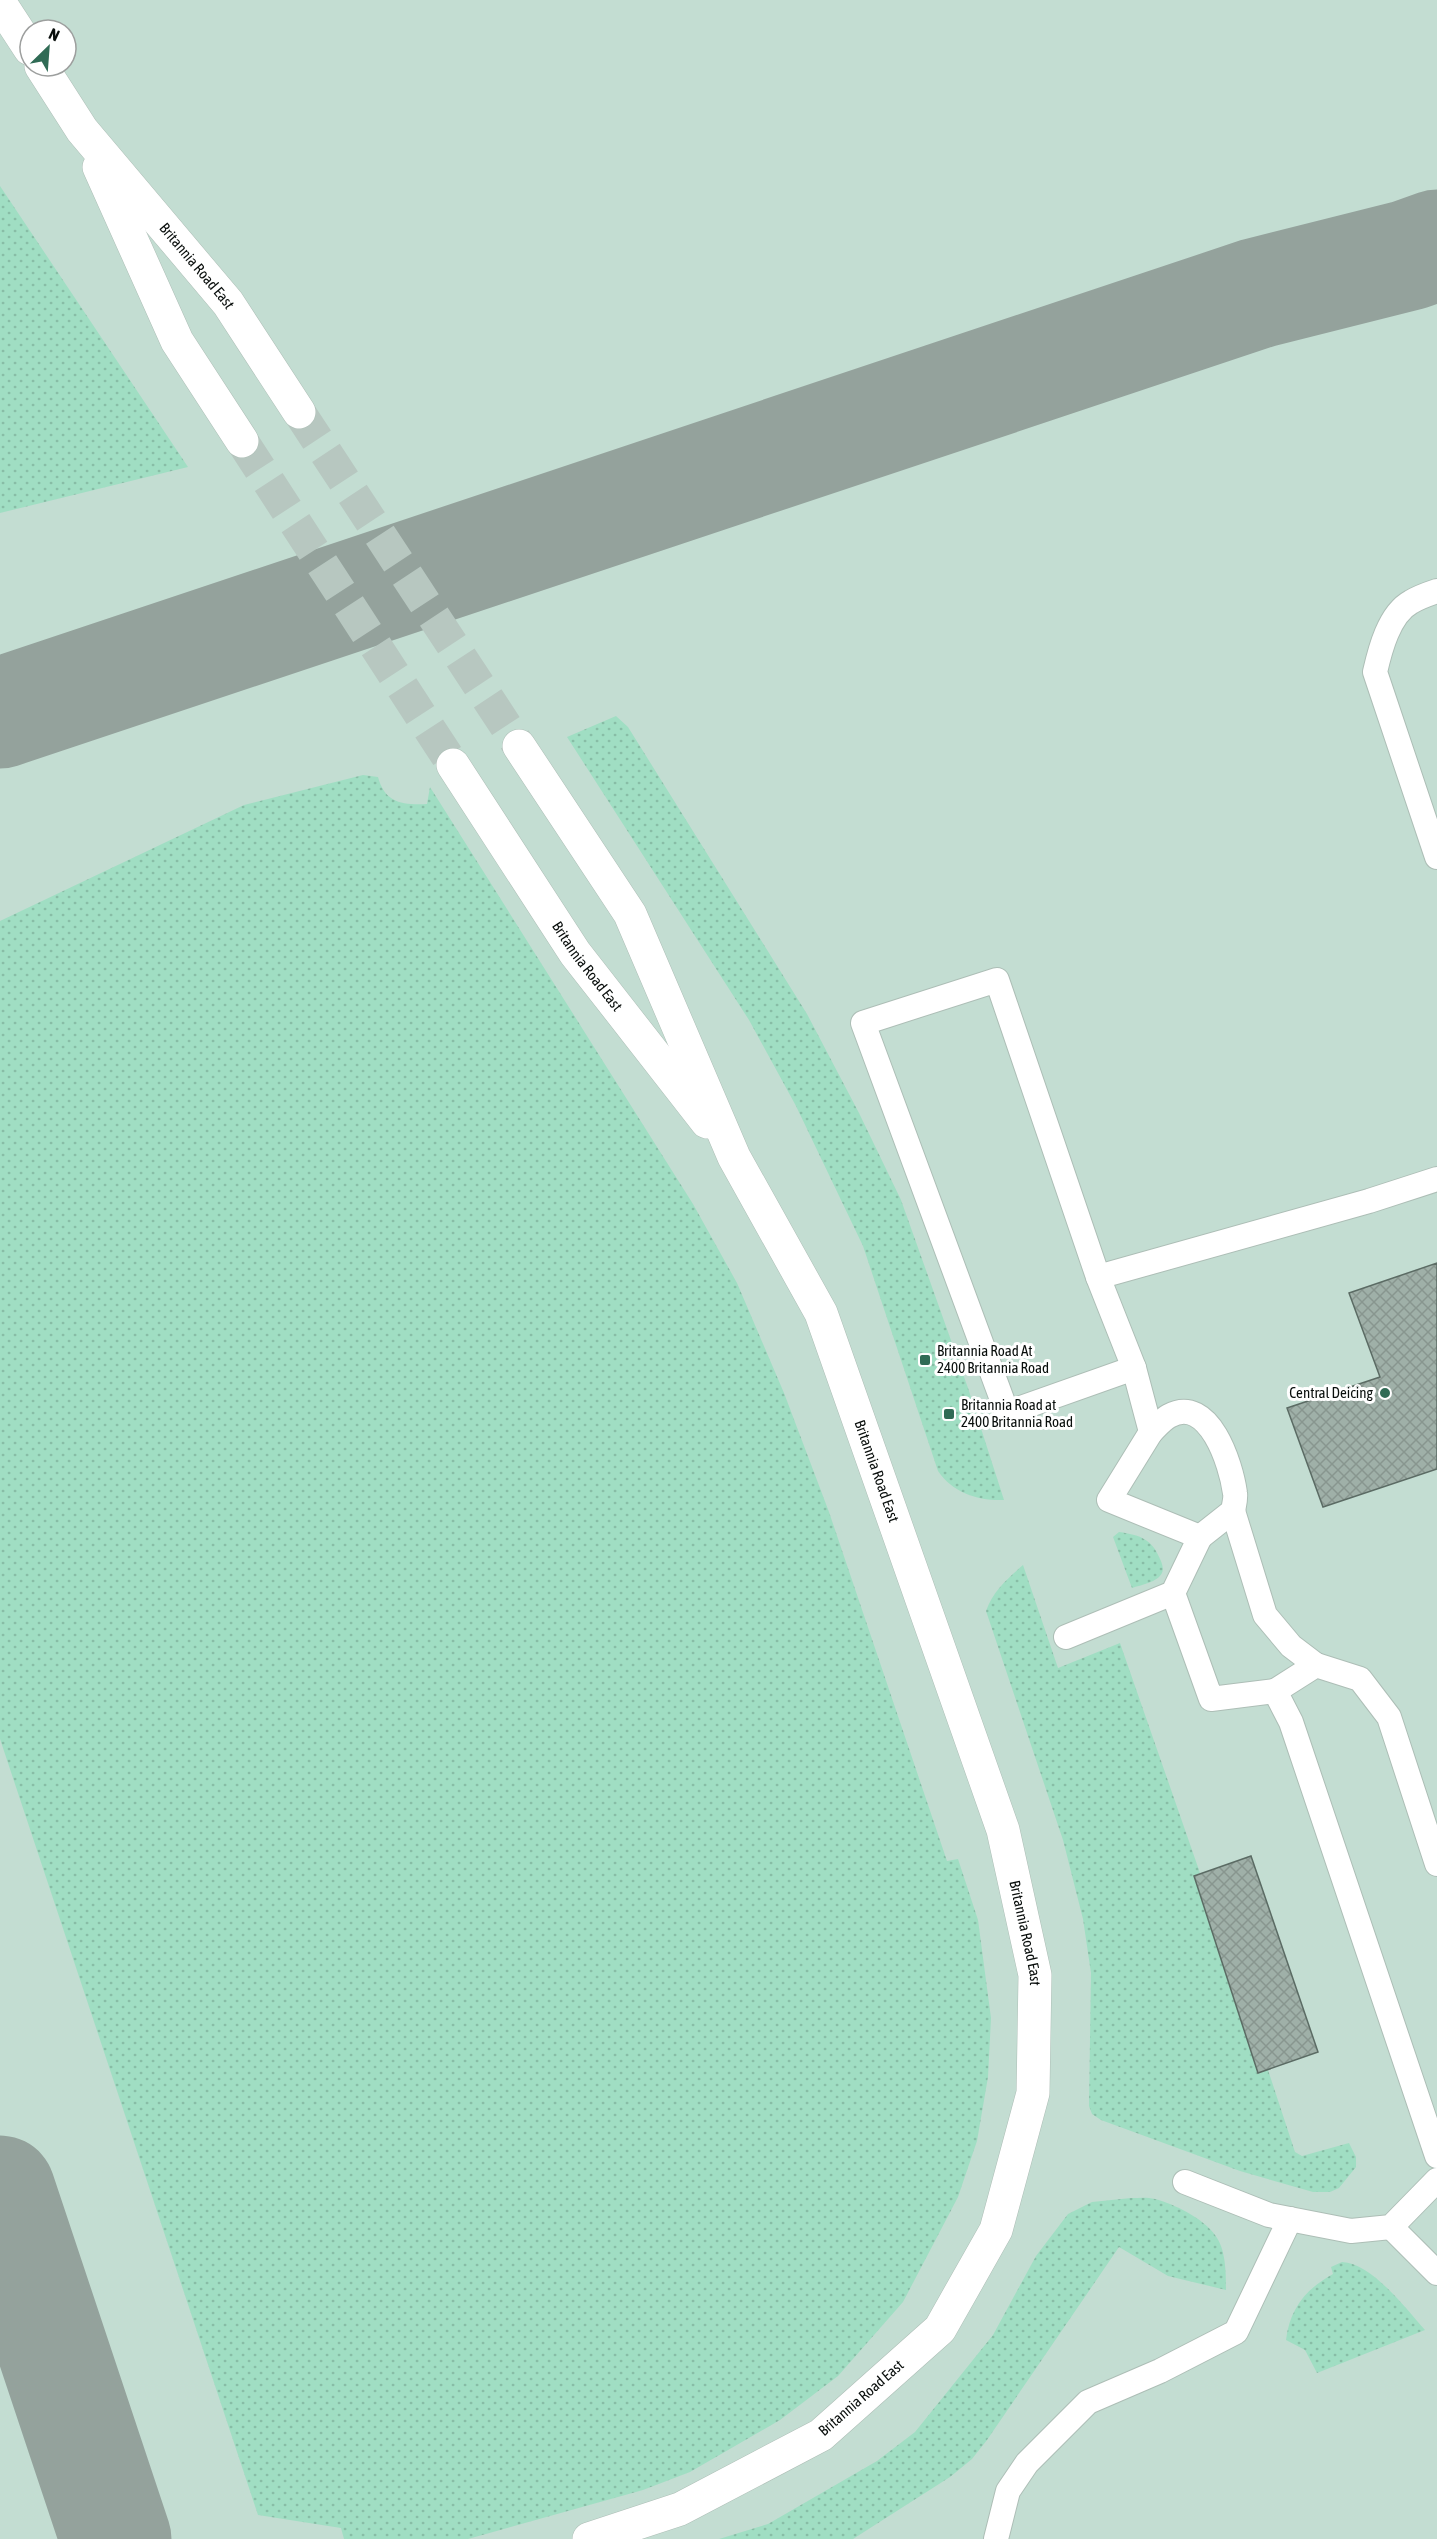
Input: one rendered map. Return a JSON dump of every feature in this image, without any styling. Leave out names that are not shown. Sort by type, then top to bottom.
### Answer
[{"type":"street","points":[[0,3],[18,31]]},
{"type":"street","name":"Britannia Road East","points":[[49,78],[82,130],[228,303],[299,412]]},
{"type":"street","name":"Britannia Road East","points":[[82,130],[177,341],[242,441]]},
{"type":"street","name":"Britannia Road East","points":[[519,746],[630,914],[734,1157],[821,1313],[1003,1830],[1035,1974],[1033,2093],[996,2230],[940,2329],[821,2435],[680,2509],[589,2539]]},
{"type":"street","name":"Britannia Road East","points":[[453,765],[575,953],[734,1157]]},
{"type":"lane","points":[[1437,591],[1408,603],[1390,626],[1382,643],[1375,672],[1437,857]]},
{"type":"lane","points":[[1134,1368],[1007,1413],[863,1023],[997,980],[1098,1277],[1134,1368],[1151,1432]]},
{"type":"lane","points":[[1098,1277],[1369,1201],[1437,1179]]},
{"type":"lane","points":[[1200,1537],[1109,1500],[1151,1432],[1170,1415],[1189,1413],[1206,1420],[1223,1448],[1236,1494],[1233,1511],[1265,1615],[1291,1646],[1316,1665],[1360,1679],[1389,1717],[1437,1864]]},
{"type":"lane","points":[[1066,1637],[1173,1593],[1200,1537],[1233,1511]]},
{"type":"lane","points":[[1173,1593],[1211,1699],[1275,1691],[1316,1665]]},
{"type":"lane","points":[[1275,1691],[1291,1722],[1437,2156]]},
{"type":"lane","points":[[1185,2182],[1269,2215],[1351,2231],[1391,2227],[1437,2180]]},
{"type":"lane","points":[[996,2539],[1008,2491],[1027,2463],[1088,2402],[1160,2372],[1236,2332],[1290,2219]]},
{"type":"lane","points":[[1391,2227],[1437,2273]]},
{"type":"shaded area","points":[[0,0],[1437,0],[1437,2539],[0,2539]]},
{"type":"green space","points":[[0,186],[188,467],[0,513]]},
{"type":"green space","points":[[616,716],[628,727],[807,1014],[859,1113],[901,1200],[968,1388],[1004,1500],[985,1499],[967,1494],[951,1485],[938,1471],[863,1246],[796,1106],[749,1020],[567,737]]},
{"type":"green space","points":[[363,775],[378,777],[385,792],[402,803],[427,804],[430,787],[693,1204],[737,1283],[784,1393],[829,1512],[947,1861],[958,1859],[978,1920],[991,2018],[988,2077],[977,2141],[958,2197],[903,2302],[838,2376],[780,2420],[690,2472],[643,2490],[468,2539],[344,2539],[341,2528],[258,2515],[0,1739],[0,921],[244,805]]},
{"type":"green space","points":[[1119,1532],[1149,1542],[1157,1552],[1163,1566],[1163,1571],[1157,1579],[1132,1588],[1113,1537]]},
{"type":"green space","points":[[1023,1565],[1058,1668],[1120,1643],[1200,1873],[1194,1876],[1258,2073],[1268,2070],[1295,2152],[1302,2156],[1349,2143],[1356,2157],[1356,2167],[1339,2188],[1330,2192],[1313,2192],[1240,2171],[1101,2120],[1092,2114],[1089,2106],[1091,1973],[1083,1919],[1063,1840],[986,1611],[997,1591]]},
{"type":"green space","points":[[1152,2198],[1171,2204],[1196,2217],[1210,2229],[1219,2241],[1223,2254],[1226,2290],[1168,2276],[1119,2247],[987,2440],[972,2459],[950,2477],[853,2539],[719,2539],[768,2524],[877,2461],[915,2432],[993,2335],[1036,2256],[1068,2214],[1092,2202]]},
{"type":"green space","points":[[1342,2262],[1353,2264],[1376,2278],[1388,2288],[1425,2330],[1317,2373],[1305,2350],[1286,2340],[1288,2329],[1291,2318],[1307,2293],[1333,2274],[1331,2267]]},
{"type":"building","name":"Central Deicing","points":[[1437,1263],[1437,1469],[1323,1507],[1287,1408],[1380,1377],[1349,1293]]},
{"type":"building","points":[[1251,1856],[1318,2052],[1258,2073],[1194,1876]]},
{"type":"taxiway","points":[[0,713],[1258,293],[1409,255],[1437,245]]},
{"type":"taxiway","points":[[0,2191],[116,2539]]},
{"type":"tunnel","points":[[299,412],[519,746]]},
{"type":"tunnel","points":[[242,441],[453,765]]},
{"type":"place","name":"Britannia Road At 2400 Britannia Road","points":[[925,1360]]},
{"type":"place","name":"Central Deicing","points":[[1385,1393]]},
{"type":"place","name":"Britannia Road at 2400 Britannia Road","points":[[949,1414]]}]
